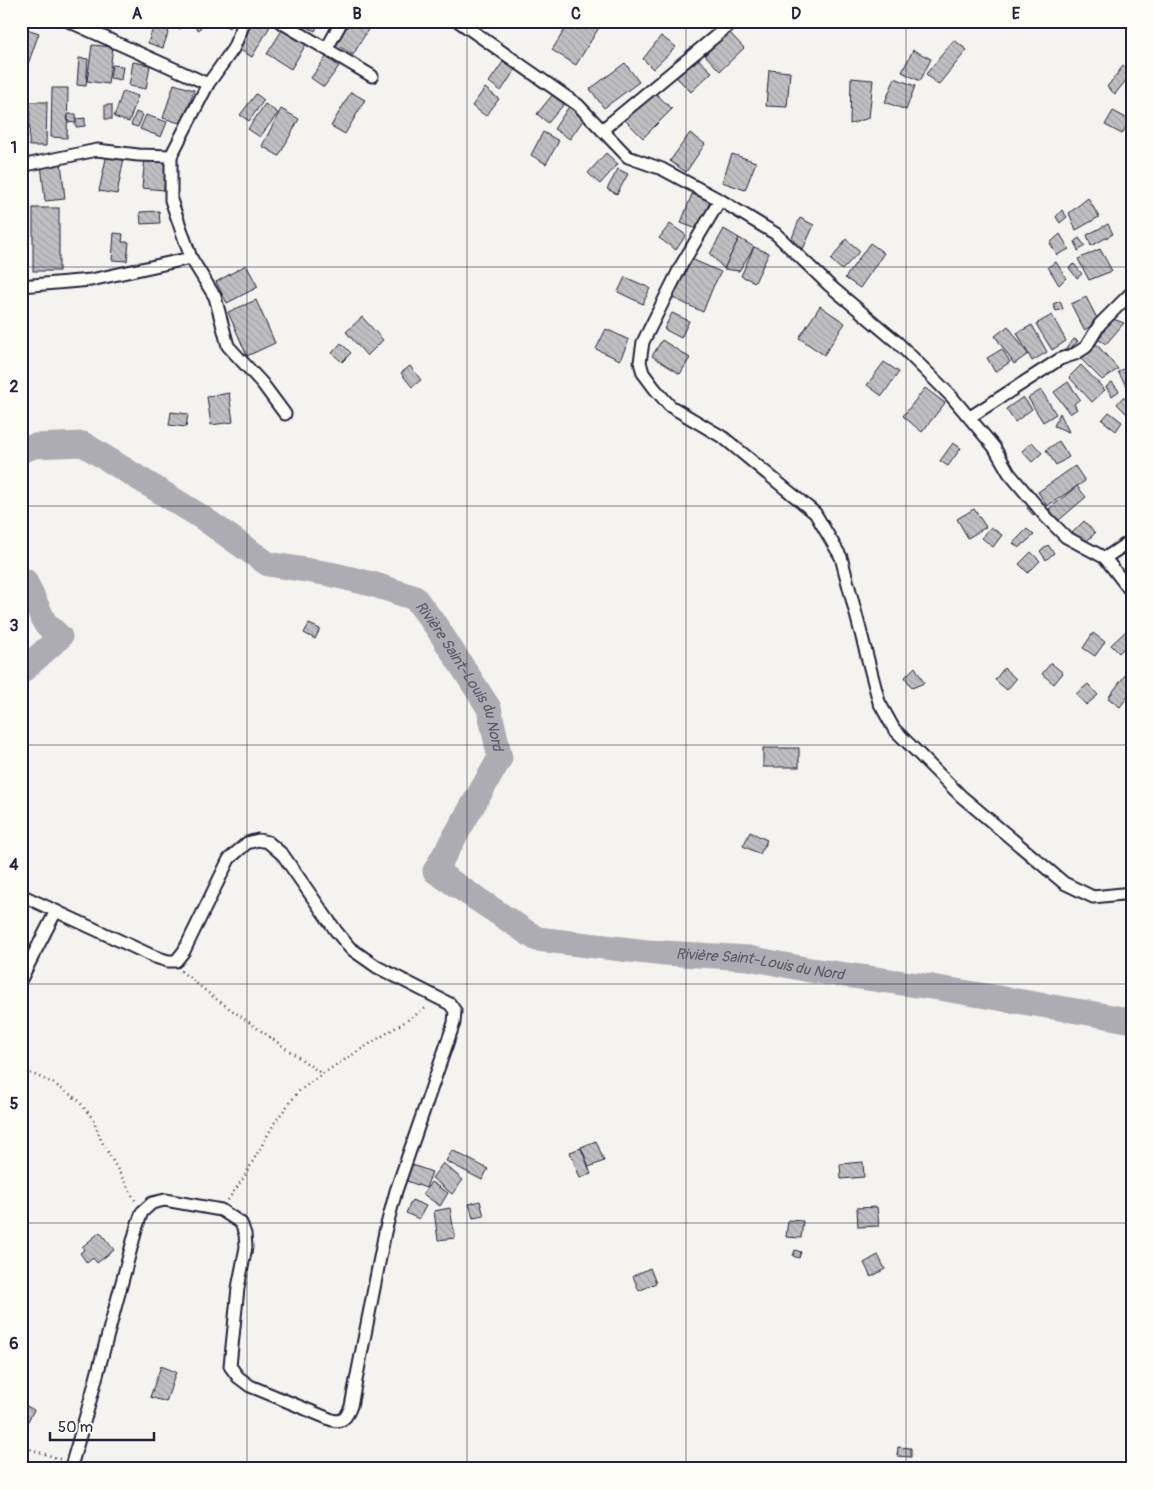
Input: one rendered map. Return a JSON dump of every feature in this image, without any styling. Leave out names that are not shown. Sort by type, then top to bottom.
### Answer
[{"type":"street","points":[[68,21],[208,84]]},
{"type":"street","points":[[245,21],[233,49],[208,84],[170,156],[171,200],[191,258],[215,297],[228,346],[262,383],[285,414]]},
{"type":"street","points":[[279,21],[372,76]]},
{"type":"street","points":[[327,48],[342,21]]},
{"type":"street","points":[[458,21],[578,105],[628,157],[662,169],[720,200],[776,234],[829,285],[898,343],[951,396],[994,447],[1009,472],[1046,517],[1066,537],[1106,558],[1132,594]]},
{"type":"street","points":[[602,130],[734,21]]},
{"type":"street","points":[[21,166],[97,150],[170,156]]},
{"type":"street","points":[[720,200],[682,264],[643,342],[640,362],[643,373],[670,406],[724,438],[815,513],[841,557],[879,702],[894,729],[961,796],[1064,883],[1093,898],[1132,893]]},
{"type":"street","points":[[21,286],[91,280],[191,258]]},
{"type":"street","points":[[970,417],[1060,360],[1086,347],[1100,324],[1132,292]]},
{"type":"street","points":[[1106,558],[1132,540]]},
{"type":"street","points":[[21,894],[155,957],[176,961],[184,951],[229,859],[246,842],[258,840],[268,842],[283,855],[350,948],[377,967],[450,1004],[455,1011],[454,1024],[396,1191],[384,1232],[348,1415],[343,1420],[332,1420],[250,1386],[238,1378],[230,1366],[238,1288],[246,1247],[245,1234],[241,1224],[221,1210],[165,1200],[152,1203],[142,1212],[137,1226],[72,1463]]},
{"type":"street","points":[[21,979],[56,911]]},
{"type":"path","points":[[168,961],[212,996],[322,1074]]},
{"type":"path","points":[[221,1210],[244,1178],[276,1122],[298,1092],[322,1074],[439,998]]},
{"type":"path","points":[[21,1069],[53,1083],[78,1100],[93,1119],[101,1140],[142,1212]]},
{"type":"path","points":[[21,1446],[72,1463]]},
{"type":"building","points":[[108,21],[121,21],[119,29],[107,25]]},
{"type":"building","points":[[131,21],[145,21],[144,26]]},
{"type":"building","points":[[166,21],[184,21],[180,29]]},
{"type":"building","points":[[188,21],[204,21],[199,30]]},
{"type":"building","points":[[218,21],[233,21],[229,28]]},
{"type":"building","points":[[251,21],[268,21],[272,23],[252,57],[235,47]]},
{"type":"building","points":[[305,21],[320,21],[315,31],[303,25]]},
{"type":"building","points":[[348,21],[373,21],[353,55],[334,43]]},
{"type":"building","points":[[570,21],[603,21],[576,65],[552,50]]},
{"type":"building","points":[[155,22],[170,27],[163,48],[148,43]]},
{"type":"building","points":[[21,27],[39,33],[28,64],[21,61]]},
{"type":"building","points":[[284,27],[308,41],[291,69],[267,54]]},
{"type":"building","points":[[729,32],[744,48],[720,71],[705,55]]},
{"type":"building","points":[[661,36],[676,47],[653,69],[643,59]]},
{"type":"building","points":[[954,40],[967,50],[938,85],[926,74]]},
{"type":"building","points":[[92,45],[113,47],[108,84],[87,81]]},
{"type":"building","points":[[913,50],[931,59],[920,81],[902,72]]},
{"type":"building","points":[[326,57],[339,66],[324,87],[311,78]]},
{"type":"building","points":[[696,57],[712,72],[691,92],[676,77]]},
{"type":"building","points":[[79,58],[88,59],[86,86],[77,85]]},
{"type":"building","points":[[133,62],[150,65],[146,89],[129,86]]},
{"type":"building","points":[[503,62],[515,70],[501,91],[489,82]]},
{"type":"building","points":[[625,63],[639,82],[604,108],[590,89]]},
{"type":"building","points":[[112,65],[123,66],[121,80],[110,78]]},
{"type":"building","points":[[1123,66],[1132,73],[1115,94],[1107,87]]},
{"type":"building","points":[[769,70],[790,72],[787,107],[766,106]]},
{"type":"building","points":[[851,78],[873,80],[869,118],[850,124]]},
{"type":"building","points":[[895,78],[915,86],[906,110],[885,102]]},
{"type":"building","points":[[174,84],[194,90],[183,124],[163,118]]},
{"type":"building","points":[[52,88],[68,88],[67,138],[51,137]]},
{"type":"building","points":[[485,88],[499,99],[486,116],[472,106]]},
{"type":"building","points":[[652,90],[672,109],[643,138],[624,119]]},
{"type":"building","points":[[123,91],[138,96],[129,122],[114,117]]},
{"type":"building","points":[[351,92],[365,100],[345,134],[331,126]]},
{"type":"building","points":[[554,93],[565,103],[548,123],[537,114]]},
{"type":"building","points":[[256,94],[264,100],[249,121],[240,115]]},
{"type":"building","points":[[30,102],[47,102],[46,146],[29,146]]},
{"type":"building","points":[[265,104],[278,113],[260,137],[248,129]]},
{"type":"building","points":[[105,105],[112,105],[112,119],[105,119]]},
{"type":"building","points":[[570,105],[586,116],[570,139],[554,129]]},
{"type":"building","points":[[281,109],[299,119],[279,156],[262,146]]},
{"type":"building","points":[[1113,111],[1130,120],[1122,134],[1105,125]]},
{"type":"building","points":[[136,112],[143,115],[138,127],[131,125]]},
{"type":"building","points":[[68,114],[76,114],[76,123],[68,122]]},
{"type":"building","points":[[146,115],[167,122],[161,137],[140,129]]},
{"type":"building","points":[[85,118],[85,126],[76,127],[76,119]]},
{"type":"building","points":[[543,132],[559,141],[546,164],[531,155]]},
{"type":"building","points":[[690,133],[705,144],[686,172],[670,161]]},
{"type":"building","points":[[606,153],[618,164],[600,184],[588,173]]},
{"type":"building","points":[[107,154],[124,158],[117,194],[99,191]]},
{"type":"building","points":[[732,154],[756,162],[745,190],[722,182]]},
{"type":"building","points":[[145,157],[167,159],[164,190],[142,188]]},
{"type":"building","points":[[61,162],[65,199],[45,201],[41,164]]},
{"type":"building","points":[[618,169],[628,174],[617,194],[607,189]]},
{"type":"building","points":[[692,194],[710,201],[699,230],[681,223]]},
{"type":"building","points":[[1088,198],[1099,217],[1076,230],[1069,213]]},
{"type":"building","points":[[33,208],[59,208],[59,271],[33,271]]},
{"type":"building","points":[[1062,210],[1067,217],[1060,223],[1056,217]]},
{"type":"building","points":[[159,211],[160,223],[141,224],[140,212]]},
{"type":"building","points":[[800,218],[814,225],[803,249],[790,243]]},
{"type":"building","points":[[670,224],[686,235],[676,250],[659,238]]},
{"type":"building","points":[[1108,224],[1113,234],[1091,246],[1087,235]]},
{"type":"building","points":[[724,229],[739,238],[724,269],[710,254]]},
{"type":"building","points":[[114,233],[123,234],[122,242],[129,242],[127,261],[112,260]]},
{"type":"building","points":[[1060,234],[1069,249],[1057,255],[1050,243]]},
{"type":"building","points":[[739,238],[754,247],[739,271],[724,269]]},
{"type":"building","points":[[1079,238],[1085,246],[1078,251],[1075,241]]},
{"type":"building","points":[[846,239],[860,251],[842,270],[831,260]]},
{"type":"building","points":[[870,243],[884,253],[860,288],[845,278]]},
{"type":"building","points":[[754,247],[769,253],[755,282],[741,276]]},
{"type":"building","points":[[1100,249],[1112,271],[1089,280],[1078,259]]},
{"type":"building","points":[[1132,252],[1132,265],[1125,258]]},
{"type":"building","points":[[689,258],[721,272],[703,312],[671,297]]},
{"type":"building","points":[[1056,262],[1066,278],[1059,285],[1048,267]]},
{"type":"building","points":[[1074,264],[1082,274],[1077,278],[1069,268]]},
{"type":"building","points":[[246,265],[258,287],[227,303],[216,282]]},
{"type":"building","points":[[625,277],[650,288],[643,304],[618,292]]},
{"type":"building","points":[[1086,297],[1099,322],[1084,330],[1071,304]]},
{"type":"building","points":[[256,300],[275,343],[247,356],[228,312]]},
{"type":"building","points":[[1060,301],[1063,309],[1056,311],[1053,304]]},
{"type":"building","points":[[820,306],[845,323],[824,355],[799,338]]},
{"type":"building","points":[[672,313],[689,321],[681,338],[664,329]]},
{"type":"building","points":[[1052,315],[1066,341],[1052,350],[1036,324]]},
{"type":"building","points":[[362,317],[383,340],[367,356],[346,332]]},
{"type":"building","points":[[1108,317],[1124,323],[1106,344],[1094,337]]},
{"type":"building","points":[[1032,325],[1047,352],[1032,361],[1017,333]]},
{"type":"building","points":[[1008,326],[1028,354],[1014,364],[995,336]]},
{"type":"building","points":[[606,329],[629,340],[620,360],[596,349]]},
{"type":"building","points":[[1074,339],[1078,341],[1066,353],[1064,351]]},
{"type":"building","points":[[662,340],[690,358],[680,374],[652,356]]},
{"type":"building","points":[[1093,340],[1118,369],[1102,380],[1080,358]]},
{"type":"building","points":[[341,343],[351,353],[342,362],[332,353]]},
{"type":"building","points":[[1002,349],[1010,362],[995,372],[987,358]]},
{"type":"building","points":[[884,362],[899,372],[882,396],[867,385]]},
{"type":"building","points":[[1131,364],[1132,382],[1126,385],[1118,372]]},
{"type":"building","points":[[1081,365],[1105,390],[1092,402],[1069,377]]},
{"type":"building","points":[[410,366],[421,380],[412,387],[401,373]]},
{"type":"building","points":[[1068,382],[1080,399],[1074,404],[1077,409],[1070,414],[1054,392]]},
{"type":"building","points":[[1112,382],[1119,391],[1112,396],[1106,387]]},
{"type":"building","points":[[925,388],[945,403],[922,432],[903,416]]},
{"type":"building","points":[[1041,390],[1056,414],[1043,422],[1028,398]]},
{"type":"building","points":[[229,393],[233,422],[211,425],[207,397]]},
{"type":"building","points":[[1023,397],[1032,409],[1015,422],[1006,409]]},
{"type":"building","points":[[1123,397],[1132,406],[1132,413],[1128,415],[1117,404]]},
{"type":"building","points":[[171,412],[188,414],[186,427],[169,425]]},
{"type":"building","points":[[1109,412],[1122,422],[1116,431],[1102,420]]},
{"type":"building","points":[[1060,413],[1069,432],[1054,426]]},
{"type":"building","points":[[1059,441],[1069,457],[1056,465],[1046,450]]},
{"type":"building","points":[[1032,442],[1042,453],[1032,462],[1022,451]]},
{"type":"building","points":[[953,443],[961,448],[948,466],[940,461]]},
{"type":"building","points":[[1075,466],[1085,481],[1047,506],[1038,492]]},
{"type":"building","points":[[1077,486],[1086,497],[1058,521],[1049,509]]},
{"type":"building","points":[[1035,502],[1041,509],[1033,515],[1027,508]]},
{"type":"building","points":[[974,509],[986,527],[968,538],[957,519]]},
{"type":"building","points":[[1084,521],[1095,533],[1080,548],[1069,536]]},
{"type":"building","points":[[991,527],[1002,535],[993,547],[982,538]]},
{"type":"building","points":[[1027,529],[1034,535],[1019,548],[1013,543]]},
{"type":"building","points":[[1048,545],[1054,553],[1046,560],[1040,551]]},
{"type":"building","points":[[1031,552],[1040,561],[1028,573],[1019,564]]},
{"type":"building","points":[[309,624],[320,629],[315,639],[304,633]]},
{"type":"building","points":[[1126,631],[1132,637],[1132,640],[1119,653],[1111,645]]},
{"type":"building","points":[[1093,633],[1105,642],[1095,656],[1083,648]]},
{"type":"building","points":[[1051,663],[1063,673],[1054,684],[1042,674]]},
{"type":"building","points":[[915,667],[924,683],[912,688],[905,677]]},
{"type":"building","points":[[1004,668],[1016,679],[1007,690],[995,680]]},
{"type":"building","points":[[1126,674],[1132,682],[1132,691],[1120,707],[1108,698]]},
{"type":"building","points":[[1088,684],[1098,695],[1086,705],[1076,694]]},
{"type":"building","points":[[763,748],[799,748],[799,767],[763,767]]},
{"type":"building","points":[[750,832],[767,840],[760,854],[743,846]]},
{"type":"building","points":[[596,1141],[604,1161],[589,1167],[581,1147]]},
{"type":"building","points":[[581,1148],[591,1174],[580,1178],[570,1152]]},
{"type":"building","points":[[452,1150],[488,1169],[482,1180],[446,1161]]},
{"type":"building","points":[[863,1162],[864,1177],[841,1179],[840,1164]]},
{"type":"building","points":[[443,1163],[463,1180],[452,1194],[432,1178]]},
{"type":"building","points":[[410,1164],[432,1172],[426,1188],[404,1180]]},
{"type":"building","points":[[431,1182],[448,1193],[440,1206],[423,1194]]},
{"type":"building","points":[[412,1200],[426,1206],[419,1219],[406,1213]]},
{"type":"building","points":[[480,1201],[484,1216],[473,1218],[469,1204]]},
{"type":"building","points":[[877,1207],[879,1226],[858,1227],[857,1208]]},
{"type":"building","points":[[450,1208],[455,1238],[438,1240],[434,1211]]},
{"type":"building","points":[[788,1220],[803,1221],[801,1238],[786,1237]]},
{"type":"building","points":[[100,1232],[114,1250],[97,1263],[93,1258],[87,1263],[80,1253],[84,1250],[82,1247]]},
{"type":"building","points":[[795,1250],[801,1252],[799,1258],[793,1256]]},
{"type":"building","points":[[878,1255],[885,1269],[871,1277],[864,1263]]},
{"type":"building","points":[[650,1268],[656,1283],[639,1291],[633,1276]]},
{"type":"building","points":[[161,1366],[176,1372],[166,1402],[150,1397]]},
{"type":"building","points":[[21,1403],[34,1410],[21,1434]]},
{"type":"building","points":[[898,1447],[911,1448],[911,1457],[897,1456]]},
{"type":"waterway","name":"Rivière Saint-Louis du Nord","points":[[21,451],[34,446],[83,444],[200,516],[268,564],[330,574],[372,584],[415,598],[436,626],[489,708],[500,758],[435,871],[537,939],[647,952],[749,958],[810,970],[932,987],[1132,1021]]},
{"type":"waterway","name":"Rivière Saint-Louis du Nord","points":[[21,580],[25,581],[45,623],[60,637],[21,672]]}]
